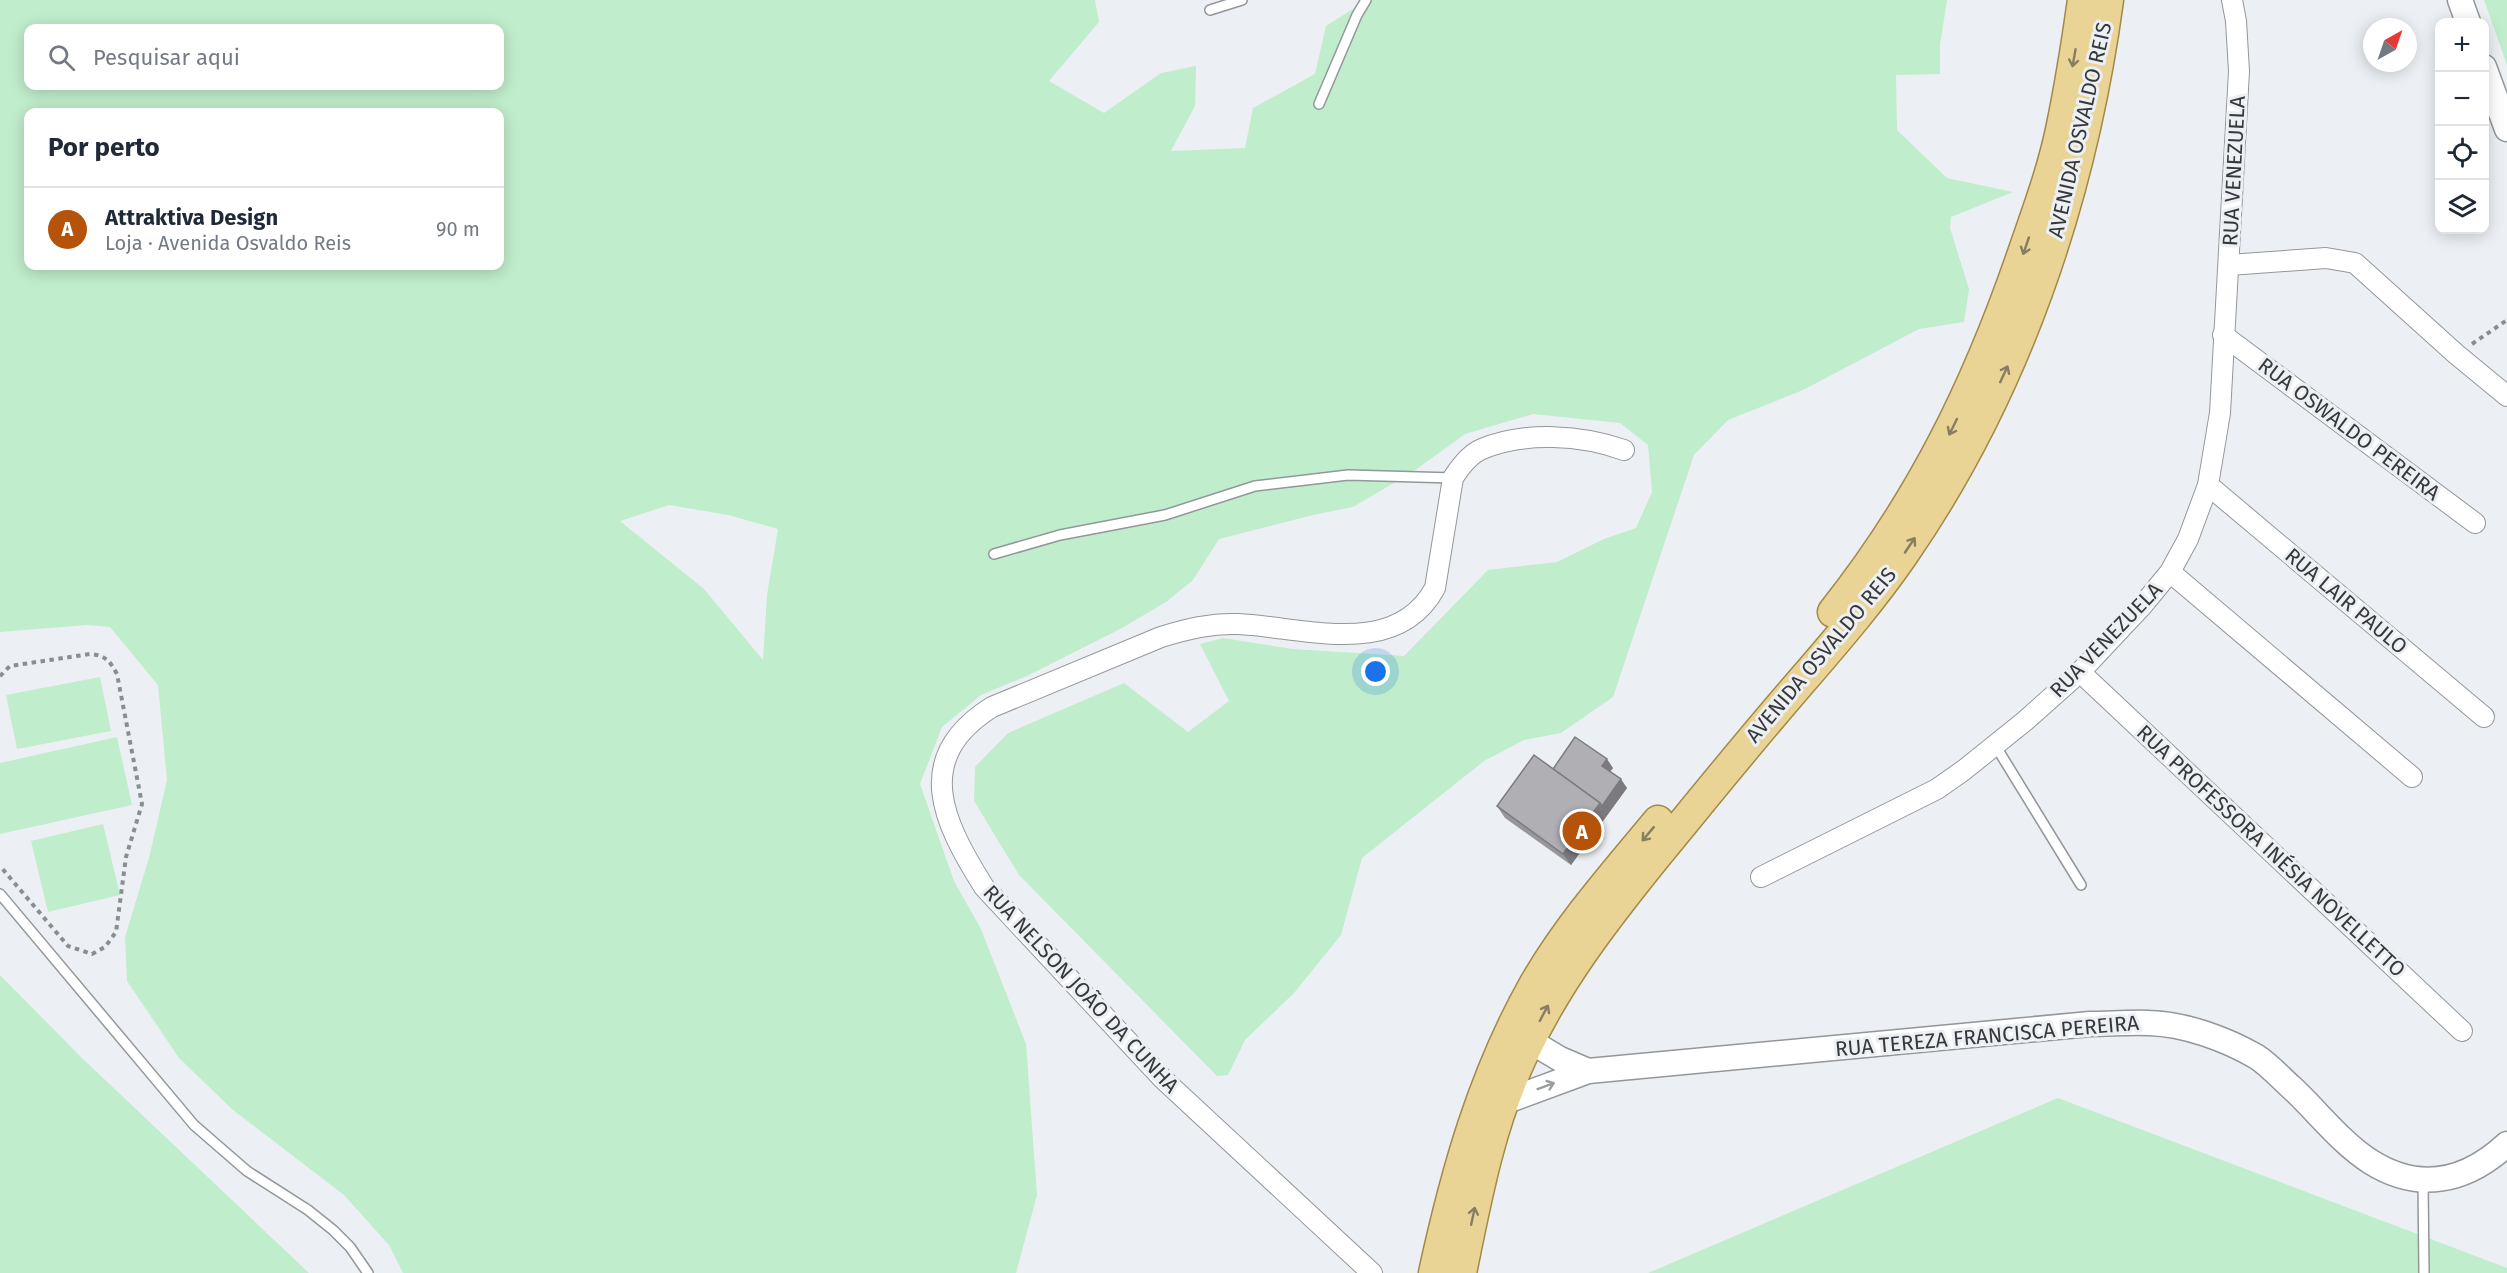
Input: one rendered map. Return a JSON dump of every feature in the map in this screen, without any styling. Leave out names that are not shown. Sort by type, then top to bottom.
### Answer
[{"type":"main road","name":"AVENIDA OSVALDO REIS","points":[[1434,1273],[1449,1202],[1466,1140],[1509,1031],[1535,984],[1563,940],[1597,895],[1855,584],[1916,494],[1941,451],[1993,340],[2042,199],[2061,132],[2082,0]]},
{"type":"main road","name":"AVENIDA OSVALDO REIS","points":[[1461,1273],[1491,1138],[1530,1041],[1558,987],[1602,924],[1876,591],[1925,523],[1971,442],[2016,349],[2049,259],[2066,204],[2088,112],[2108,0]]},
{"type":"street","name":"RUA VENEZUELA","points":[[1761,877],[1937,789],[1995,745],[2080,672],[2142,606],[2170,572],[2188,538],[2208,485],[2220,413],[2239,71],[2236,21],[2232,0]]},
{"type":"street","points":[[2460,0],[2467,18]]},
{"type":"street","points":[[2486,72],[2507,129]]},
{"type":"street","points":[[2229,265],[2325,258],[2355,263],[2456,354],[2507,396]]},
{"type":"street","name":"RUA OSWALDO PEREIRA","points":[[2223,336],[2475,523]]},
{"type":"street","points":[[1453,478],[1461,465],[1481,449],[1532,438],[1600,441],[1624,450]]},
{"type":"street","name":"RUA NELSON JOÃO DA CUNHA","points":[[1372,1273],[1163,1079],[1010,917],[984,887],[961,851],[950,828],[943,801],[942,780],[946,754],[956,737],[971,720],[992,707],[1161,637],[1214,624],[1356,634],[1389,628],[1411,618],[1426,603],[1435,588],[1453,478]]},
{"type":"street","name":"RUA LAIR PAULO","points":[[2208,485],[2484,717]]},
{"type":"street","points":[[2170,572],[2412,777]]},
{"type":"street","name":"RUA PROFESSORA INÉSIA NOVELLETTO","points":[[2080,672],[2462,1031]]},
{"type":"street","name":"RUA TEREZA FRANCISCA PEREIRA","points":[[1504,1102],[1588,1071],[2079,1025],[2151,1023],[2189,1030],[2236,1047],[2259,1059],[2353,1148],[2371,1162],[2394,1173],[2423,1181],[2451,1178],[2474,1169],[2507,1144]]},
{"type":"street","name":"RUA TEREZA FRANCISCA PEREIRA","points":[[1530,1041],[1560,1059],[1588,1071]]},
{"type":"lane","points":[[1210,10],[1242,0]]},
{"type":"lane","points":[[1319,104],[1357,15],[1366,0]]},
{"type":"lane","points":[[994,554],[1060,536],[1165,515],[1255,486],[1348,475],[1453,478]]},
{"type":"lane","points":[[1995,745],[2081,885]]},
{"type":"lane","points":[[0,894],[194,1125],[247,1171],[308,1210],[333,1230],[350,1247],[368,1273]]},
{"type":"lane","points":[[2423,1181],[2424,1273]]},
{"type":"path","points":[[2456,354],[2507,320]]},
{"type":"path","points":[[0,676],[10,666],[90,654],[102,655],[111,663],[117,674],[142,804],[126,857],[116,932],[105,947],[92,954],[68,946],[0,866]]},
{"type":"green space","points":[[0,0],[1095,0],[1099,22],[1049,81],[1104,113],[1161,73],[1196,66],[1195,106],[1171,151],[1245,148],[1253,108],[1315,74],[1326,26],[1367,0],[1947,0],[1940,45],[1940,74],[1896,75],[1897,130],[1947,178],[2013,192],[1951,217],[1950,228],[1969,289],[1964,322],[1919,329],[1803,390],[1728,420],[1694,455],[1613,697],[1561,733],[1524,740],[1484,761],[1362,858],[1341,935],[1294,993],[1245,1040],[1228,1075],[1217,1076],[1019,875],[974,801],[975,767],[1008,733],[1124,683],[1188,732],[1229,701],[1200,644],[1223,638],[1293,649],[1404,656],[1488,570],[1557,562],[1604,539],[1636,528],[1652,492],[1648,445],[1620,423],[1533,414],[1465,434],[1414,471],[1353,507],[1219,539],[1193,580],[1166,602],[1122,628],[1027,676],[981,695],[942,727],[920,784],[954,881],[981,929],[1026,1044],[1037,1195],[1016,1273],[403,1273],[389,1245],[344,1195],[233,1110],[179,1058],[127,981],[125,937],[149,858],[167,780],[158,685],[110,627],[87,625],[0,632]],"holes":[[[669,505],[728,515],[778,529],[767,595],[763,660],[704,589],[620,521]]]},
{"type":"green space","points":[[2484,0],[2507,0],[2507,65]]},
{"type":"green space","points":[[100,677],[111,731],[17,749],[6,695]]},
{"type":"green space","points":[[117,737],[132,805],[0,834],[0,763]]},
{"type":"green space","points":[[103,824],[120,895],[48,912],[31,841]]},
{"type":"green space","points":[[0,975],[82,1058],[309,1273],[0,1273]]},
{"type":"green space","points":[[2058,1098],[2507,1268],[2507,1273],[1648,1273]]},
{"type":"building","points":[[1575,737],[1607,759],[1602,766],[1621,779],[1602,806],[1553,769]]},
{"type":"building","points":[[1534,755],[1600,803],[1563,854],[1497,806]]},
{"type":"place","name":"Attraktiva Design","points":[[1582,831]]}]
